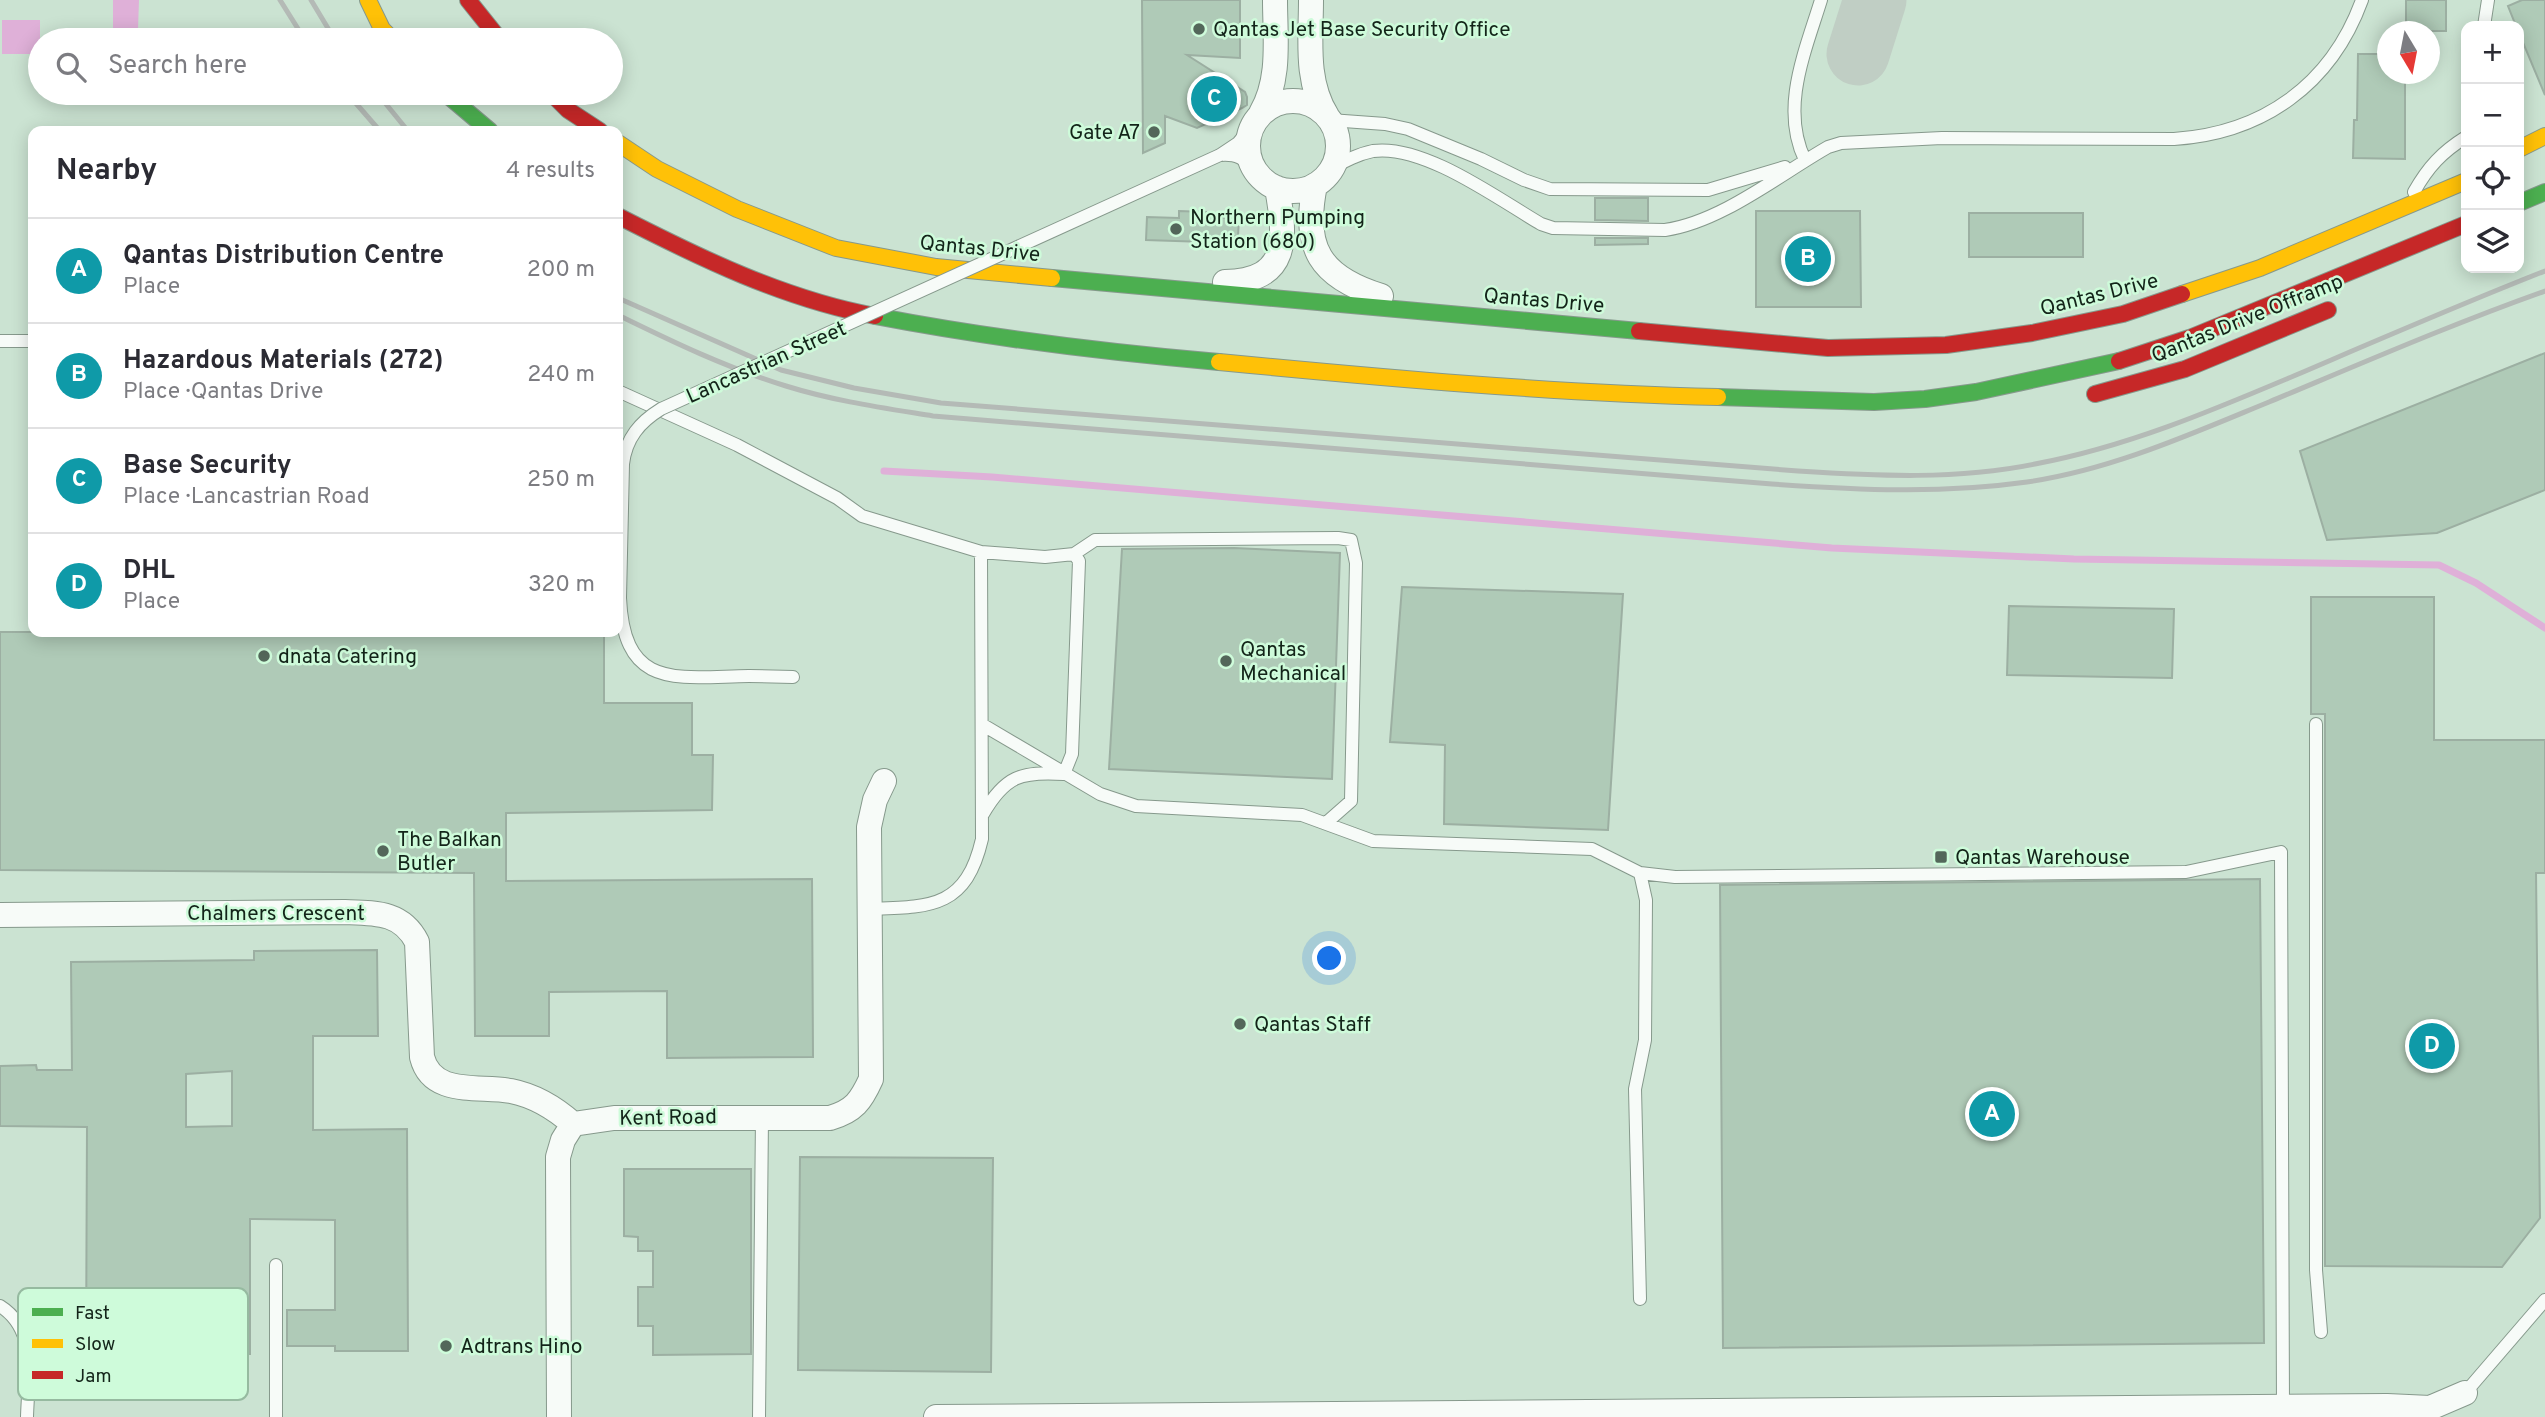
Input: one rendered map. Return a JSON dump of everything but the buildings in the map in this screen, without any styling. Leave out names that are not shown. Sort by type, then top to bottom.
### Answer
[{"type":"highway","points":[[368,0],[384,28]]},
{"type":"highway","points":[[468,0],[490,28]]},
{"type":"highway","points":[[459,105],[484,126]]},
{"type":"highway","points":[[563,105],[592,126]]},
{"type":"highway","points":[[2524,147],[2543,140]]},
{"type":"highway","points":[[2524,154],[2543,140]]},
{"type":"highway","name":"Qantas Drive","points":[[623,146],[657,169],[737,208],[836,248],[936,267],[1828,348],[1946,345],[2032,333],[2123,314],[2260,268],[2461,180]]},
{"type":"highway","points":[[2524,201],[2545,192]]},
{"type":"highway","points":[[623,219],[705,261],[764,285],[853,312],[932,327],[1153,357],[1593,394],[1861,401],[1924,399],[2010,386],[2112,363],[2192,337],[2461,226]]},
{"type":"highway","name":"Qantas Drive Offramp","points":[[2081,398],[2185,369],[2339,305]]},
{"type":"highway","points":[[1746,399],[1901,417]]},
{"type":"street","points":[[1275,0],[1274,82],[1268,101],[1256,120],[1247,148],[1254,170],[1264,181],[1290,191],[1315,186],[1332,168],[1338,148],[1335,129],[1318,101],[1311,77],[1311,0]]},
{"type":"street","points":[[1256,120],[1273,105],[1287,101],[1302,102],[1315,107],[1328,118]]},
{"type":"street","points":[[1315,186],[1310,224],[1319,254],[1328,269],[1363,290],[1439,312]]},
{"type":"street","points":[[1174,288],[1256,278],[1277,260],[1282,244],[1277,188]]},
{"type":"street","name":"Kent Road","points":[[573,1124],[614,1118],[830,1118],[845,1114],[862,1100],[871,1079],[869,827],[875,800],[884,780]]},
{"type":"street","name":"Chalmers Crescent","points":[[0,915],[345,912],[376,914],[395,919],[410,928],[417,942],[422,1057],[425,1070],[441,1083],[511,1091],[538,1099],[573,1124]]},
{"type":"street","points":[[559,1417],[558,1157],[563,1140],[573,1124]]},
{"type":"street","points":[[936,1417],[2246,1412],[2283,1407],[2392,1412],[2430,1408],[2465,1393]]},
{"type":"lane","points":[[1805,160],[1797,143],[1793,104],[1797,80],[1821,0]]},
{"type":"lane","points":[[1332,168],[1352,157],[1372,151],[1409,154],[1444,168],[1541,224],[1553,228],[1665,230],[1692,224],[1714,214],[1828,146],[1856,140],[2174,139],[2202,137],[2231,130],[2259,119],[2306,87],[2340,46],[2354,23],[2362,0]]},
{"type":"lane","points":[[2485,21],[2488,0]]},
{"type":"lane","points":[[1328,118],[1408,129],[1538,185],[1563,190],[1708,190],[1805,160]]},
{"type":"lane","name":"Lancastrian Street","points":[[623,464],[624,454],[632,436],[645,419],[661,409],[1220,155],[1238,143],[1256,120]]},
{"type":"lane","points":[[2524,133],[2543,140]]},
{"type":"lane","points":[[2405,207],[2426,170],[2443,151],[2461,140]]},
{"type":"lane","points":[[1220,155],[1237,156],[1246,160],[1254,170]]},
{"type":"lane","points":[[0,341],[28,341]]},
{"type":"lane","points":[[623,393],[737,445],[837,498],[862,516],[981,552],[1045,557],[1074,554],[1096,540],[1350,540],[1356,563],[1351,801],[1326,823]]},
{"type":"lane","points":[[870,909],[935,904],[955,892],[971,873],[982,839],[981,552]]},
{"type":"lane","points":[[1064,774],[1072,754],[1079,561],[1074,554]]},
{"type":"lane","name":"Lancastrian Street","points":[[623,626],[626,639],[643,665],[663,675],[793,677]]},
{"type":"lane","points":[[2316,724],[2316,1270],[2321,1332]]},
{"type":"lane","points":[[983,725],[1100,794],[1136,806],[1302,815],[1373,841],[1592,849],[1640,873],[1675,877],[2186,872],[2281,852],[2283,1407]]},
{"type":"lane","points":[[982,816],[995,794],[1017,776],[1039,772],[1064,774]]},
{"type":"lane","points":[[1640,873],[1646,900],[1646,1040],[1635,1089],[1640,1299]]},
{"type":"lane","points":[[759,1417],[762,1117]]},
{"type":"lane","points":[[276,1265],[276,1417]]},
{"type":"lane","points":[[2465,1393],[2545,1300]]},
{"type":"lane","points":[[0,1306],[18,1321]]},
{"type":"shaded area","points":[[113,0],[139,0],[138,28],[113,28]]},
{"type":"shaded area","points":[[2,20],[40,20],[40,28],[28,28],[28,54],[2,54]]},
{"type":"waterway","points":[[884,471],[992,477],[1832,548],[2074,559],[2439,565],[2476,583],[2545,628]]},
{"type":"taxiway","points":[[1858,54],[1875,0]]},
{"type":"railway","points":[[280,0],[298,28]]},
{"type":"railway","points":[[311,0],[328,28]]},
{"type":"railway","points":[[357,105],[376,126]]},
{"type":"railway","points":[[387,105],[404,126]]},
{"type":"railway","points":[[623,300],[781,370],[854,388],[941,403],[1798,471],[1947,475],[2006,469],[2069,457],[2168,427],[2545,271]]},
{"type":"railway","points":[[623,317],[721,363],[786,386],[841,400],[933,416],[1772,484],[1932,489],[2027,482],[2120,460],[2545,291]]},
{"type":"traffic: fast","points":[[459,105],[484,126]]},
{"type":"traffic: fast","points":[[2524,201],[2545,192]]},
{"type":"traffic: fast","points":[[1052,278],[1639,331]]},
{"type":"traffic: fast","points":[[875,316],[1047,344],[1219,362]]},
{"type":"traffic: fast","points":[[1718,397],[1874,402],[1925,399],[1976,392],[2119,361]]},
{"type":"traffic: slow","points":[[368,0],[382,28]]},
{"type":"traffic: slow","points":[[2523,147],[2545,136]]},
{"type":"traffic: slow","points":[[623,146],[657,169],[737,209],[836,248],[936,267],[1052,278]]},
{"type":"traffic: slow","points":[[2182,294],[2260,268],[2461,183]]},
{"type":"traffic: slow","points":[[1219,362],[1530,388],[1718,397]]},
{"type":"traffic: jam","points":[[468,0],[490,28]]},
{"type":"traffic: jam","points":[[563,105],[592,126]]},
{"type":"traffic: jam","points":[[623,218],[711,262],[775,288],[841,309],[875,316]]},
{"type":"traffic: jam","points":[[2119,361],[2192,337],[2461,226]]},
{"type":"traffic: jam","points":[[1639,331],[1828,348],[1946,345],[2032,333],[2123,314],[2182,294]]},
{"type":"traffic: jam","points":[[2095,394],[2185,369],[2328,310]]},
{"type":"place","name":"Qantas Jet Base Security Office","points":[[1199,29]]},
{"type":"place","name":"Base Security","points":[[1214,99]]},
{"type":"place","name":"Gate A7","points":[[1154,132]]},
{"type":"place","name":"Northern Pumping Station (680)","points":[[1176,229]]},
{"type":"place","name":"Hazardous Materials (272)","points":[[1808,259]]},
{"type":"place","name":"dnata Catering","points":[[264,656]]},
{"type":"place","name":"Qantas Mechanical","points":[[1226,661]]},
{"type":"place","name":"The Balkan Butler","points":[[383,851]]},
{"type":"place","name":"Qantas Warehouse","points":[[1941,857]]},
{"type":"place","name":"Qantas Staff","points":[[1240,1024]]},
{"type":"place","name":"DHL","points":[[2432,1046]]},
{"type":"place","name":"Qantas Distribution Centre","points":[[1992,1114]]},
{"type":"place","name":"Adtrans Hino","points":[[446,1346]]}]
